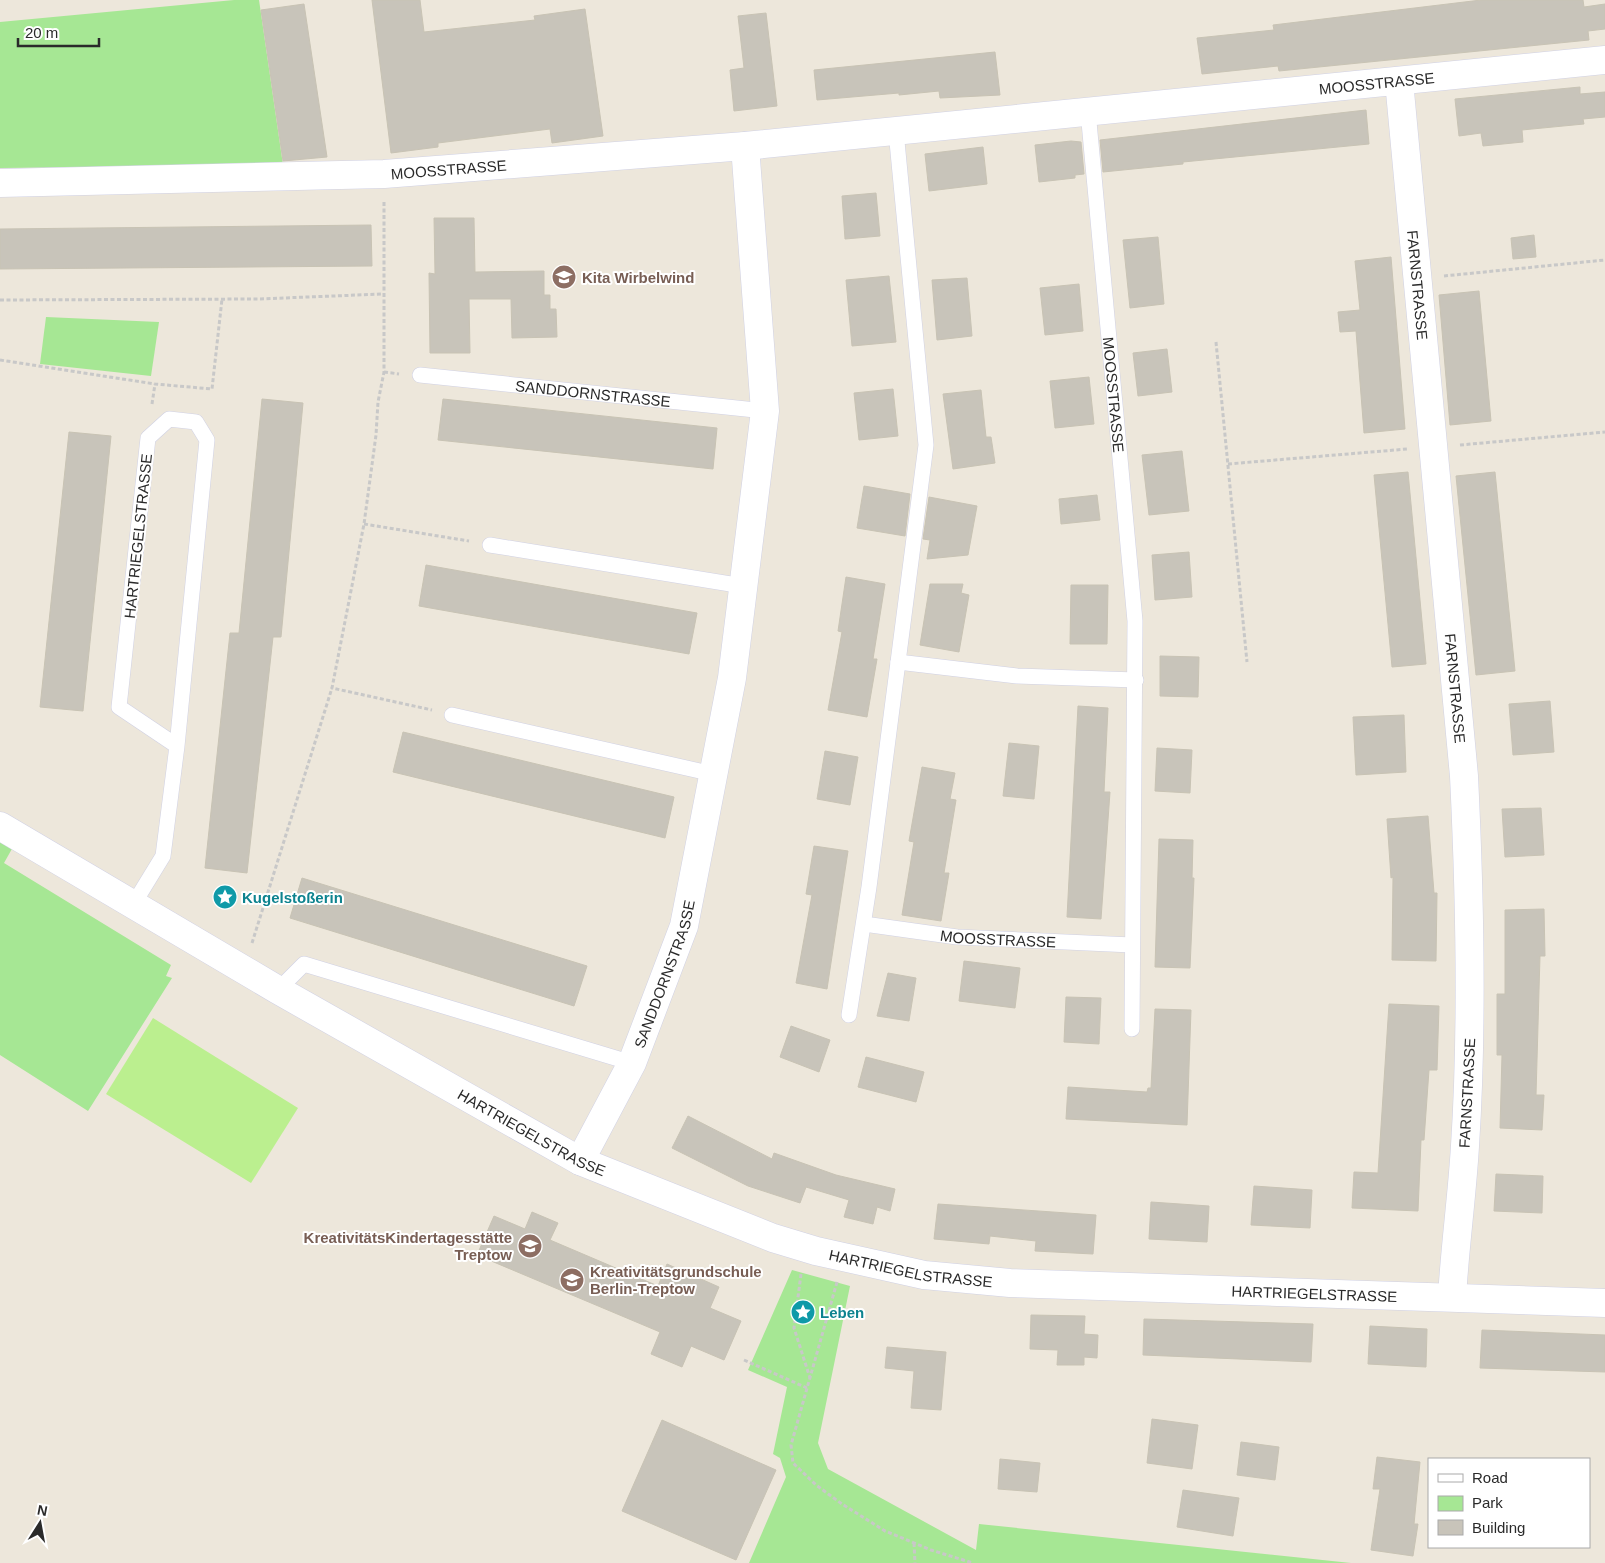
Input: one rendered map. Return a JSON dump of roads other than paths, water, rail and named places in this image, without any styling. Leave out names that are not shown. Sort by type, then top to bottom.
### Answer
[{"type":"street","name":"MOOSSTRASSE","points":[[0,183],[384,174],[745,146],[1605,60]]},
{"type":"street","name":"FARNSTRASSE","points":[[1399,82],[1464,776],[1470,890],[1470,1031],[1465,1146],[1452,1297]]},
{"type":"street","name":"SANDDORNSTRASSE","points":[[580,1160],[632,1063],[684,926],[732,678],[764,411],[745,146]]},
{"type":"street","name":"HARTRIEGELSTRASSE","points":[[0,826],[243,970],[580,1160],[773,1238],[844,1258],[924,1275],[1010,1283],[1605,1303]]},
{"type":"lane","name":"MOOSSTRASSE","points":[[1088,111],[1135,621],[1132,1029]]},
{"type":"lane","points":[[849,1015],[864,924],[926,445],[896,131]]},
{"type":"lane","name":"SANDDORNSTRASSE","points":[[420,375],[764,411]]},
{"type":"lane","name":"HARTRIEGELSTRASSE","points":[[134,904],[163,856],[177,746],[207,440],[196,422],[169,419],[148,438],[119,707],[177,746]]},
{"type":"lane","points":[[490,545],[743,586]]},
{"type":"lane","points":[[898,662],[1017,676],[1136,680]]},
{"type":"lane","points":[[452,714],[714,774]]},
{"type":"lane","name":"MOOSSTRASSE","points":[[864,924],[957,937],[1132,945]]},
{"type":"lane","points":[[278,990],[304,964],[632,1063]]},
{"type":"place","name":"Kita Wirbelwind","points":[[564,277]]},
{"type":"place","name":"Kugelstoßerin","points":[[225,897]]},
{"type":"place","name":"KreativitätsKindertagesstätte Treptow","points":[[530,1246]]},
{"type":"place","name":"Kreativitätsgrundschule Berlin-Treptow","points":[[572,1280]]},
{"type":"place","name":"Leben","points":[[803,1312]]}]
